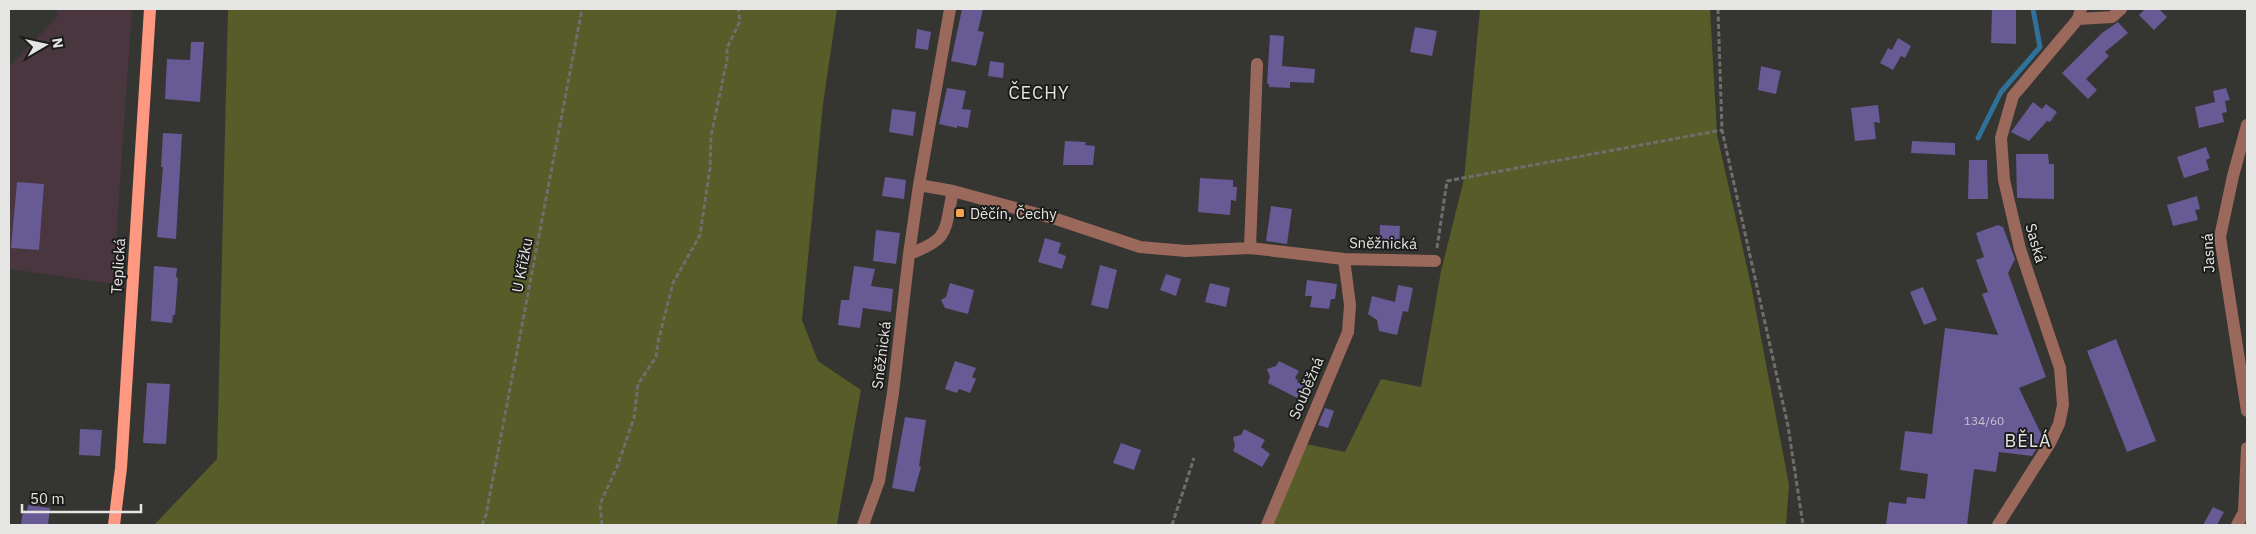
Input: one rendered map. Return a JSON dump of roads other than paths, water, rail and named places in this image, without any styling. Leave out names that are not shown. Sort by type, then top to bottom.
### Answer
[{"type":"main road","name":"Teplická","points":[[114,525],[121,468],[150,9]]},
{"type":"street","name":"Sněžnická","points":[[863,525],[879,481],[893,393],[919,185],[950,9]]},
{"type":"street","name":"Saská","points":[[1998,525],[2050,443],[2059,424],[2063,405],[2060,368],[2020,249],[2006,189],[2001,138],[2013,96],[2080,14],[2112,17],[2121,9]]},
{"type":"street","points":[[1250,248],[1257,64]]},
{"type":"street","name":"Jasná","points":[[2247,125],[2233,176],[2220,237],[2247,410]]},
{"type":"street","name":"Sněžnická","points":[[919,185],[953,191],[1056,219],[1140,247],[1186,251],[1250,248],[1344,259],[1435,261]]},
{"type":"street","points":[[909,254],[930,246],[944,234],[953,191]]},
{"type":"street","name":"Souběžná","points":[[1267,525],[1348,332],[1350,305],[1344,259]]},
{"type":"street","points":[[2236,525],[2244,512],[2247,448]]},
{"type":"waterway","points":[[1978,138],[2001,92],[2040,47],[2033,9]]},
{"type":"place","name":"Děčín, Čechy","points":[[960,213]]},
{"type":"district","name":"ČECHY","points":[[1039,92]]},
{"type":"district","name":"BĚLÁ","points":[[2028,440]]}]
